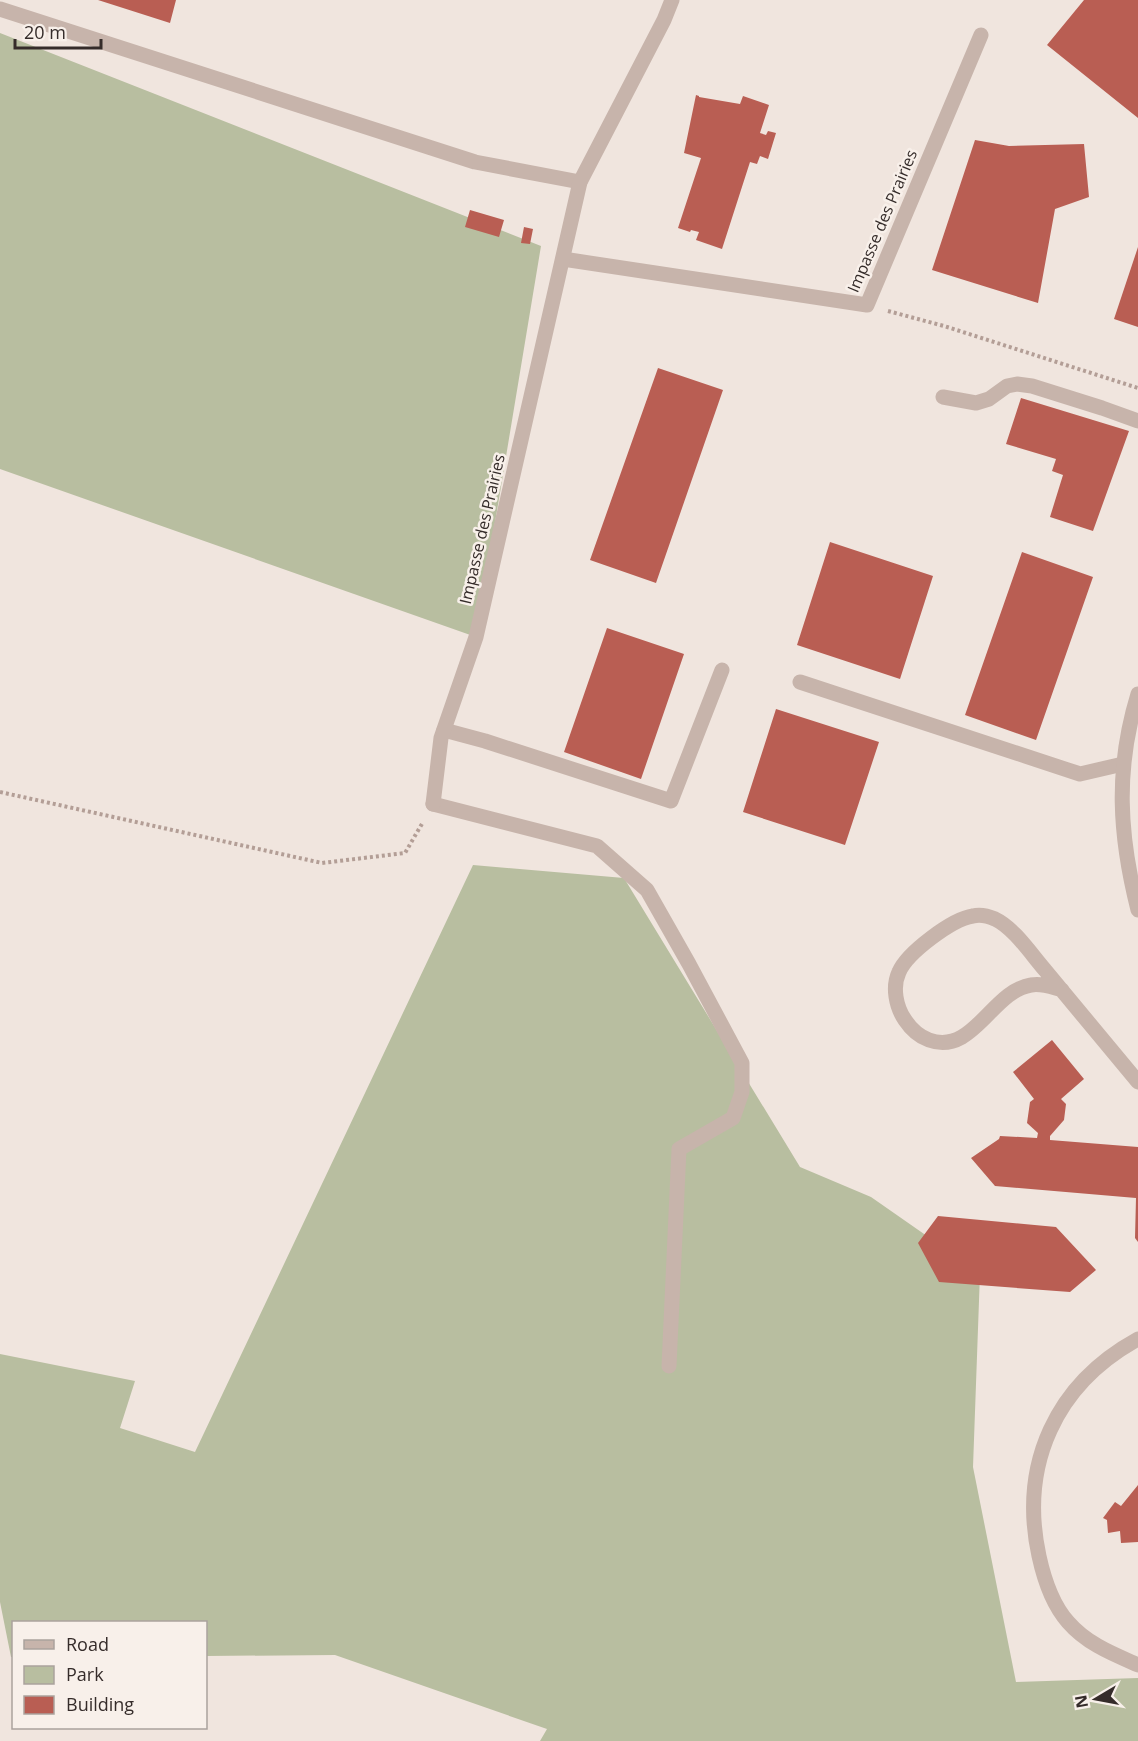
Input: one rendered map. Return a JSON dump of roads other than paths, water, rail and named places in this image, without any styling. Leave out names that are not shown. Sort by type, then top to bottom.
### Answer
[{"type":"street","name":"Impasse des Prairies","points":[[669,1366],[679,1149],[734,1118],[742,1092],[742,1063],[647,890],[597,846],[433,804],[441,738],[476,637],[580,182],[664,20],[672,0]]},
{"type":"street","points":[[0,9],[475,162],[580,182]]},
{"type":"street","name":"Impasse des Prairies","points":[[563,259],[867,305],[981,34]]},
{"type":"street","points":[[943,396],[976,403],[988,399],[1007,386],[1017,384],[1042,389],[1138,421]]},
{"type":"street","points":[[444,730],[671,801],[722,670]]},
{"type":"street","points":[[800,681],[1080,774],[1123,764]]},
{"type":"street","points":[[1138,694],[1126,736],[1121,795],[1124,846],[1138,910]]},
{"type":"street","points":[[1062,990],[1041,984],[1019,988],[967,1034],[954,1041],[940,1043],[921,1037],[911,1029],[897,1003],[896,986],[897,975],[912,954],[939,932],[971,916],[983,915],[994,919],[1006,925],[1062,990],[1138,1082]]},
{"type":"street","points":[[1138,1339],[1099,1366],[1060,1410],[1049,1429],[1041,1452],[1035,1481],[1033,1515],[1036,1542],[1044,1576],[1056,1605],[1068,1623],[1094,1645],[1138,1665]]}]
